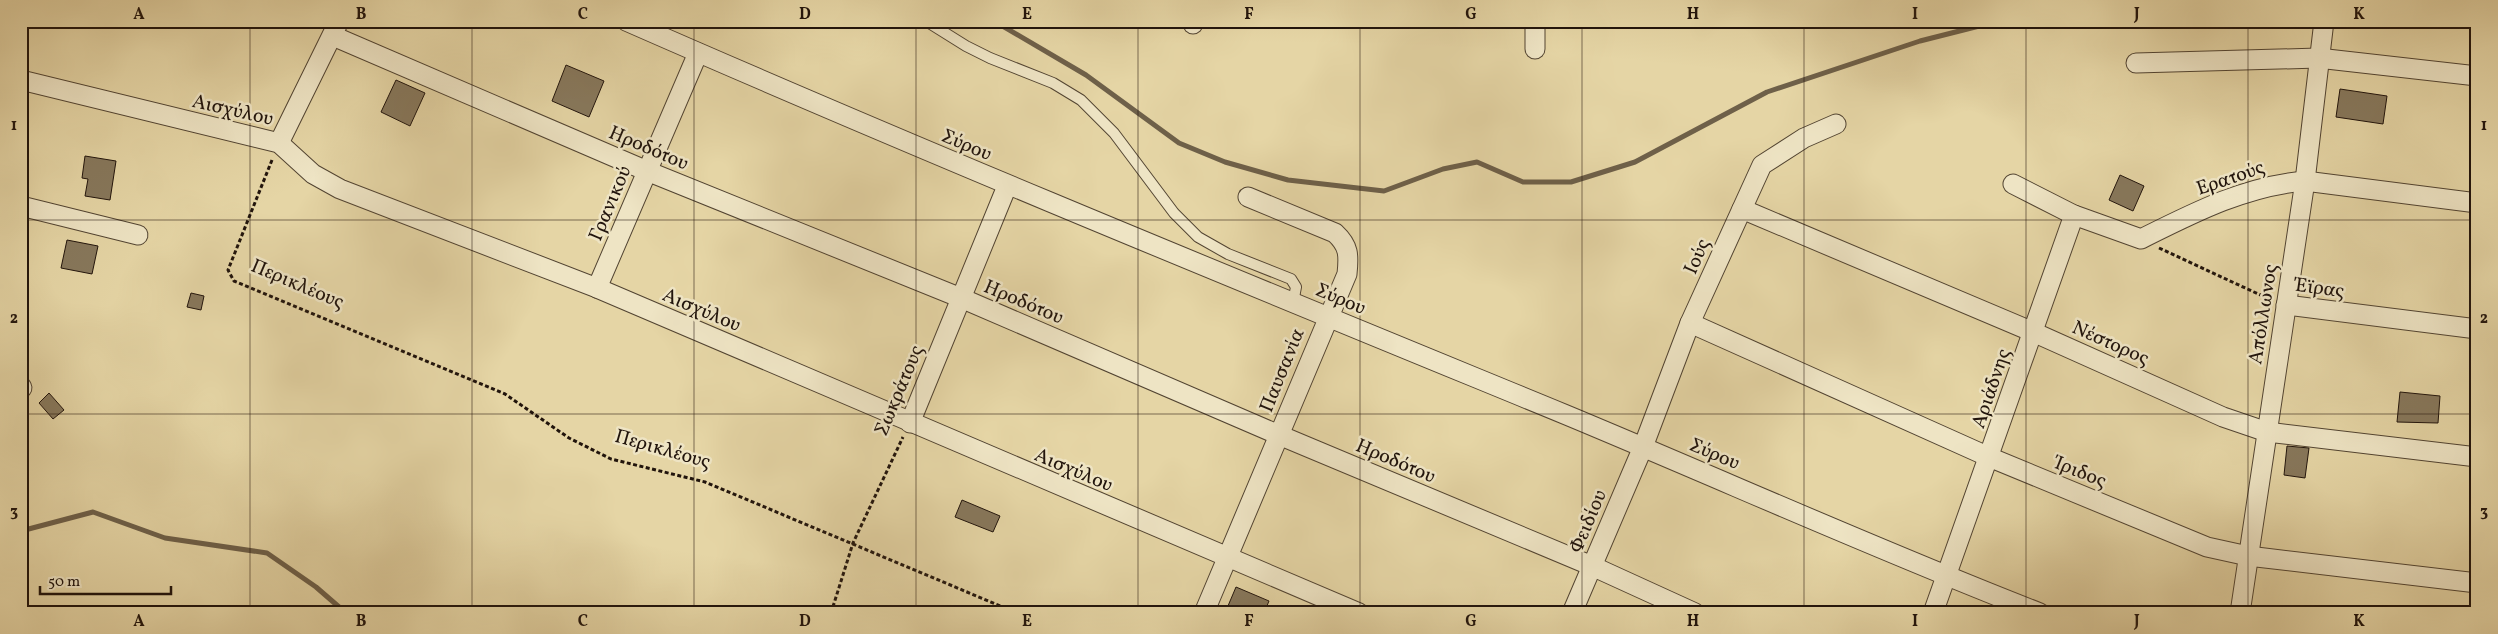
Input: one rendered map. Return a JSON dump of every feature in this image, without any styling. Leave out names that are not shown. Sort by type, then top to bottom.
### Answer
[{"type":"street","name":"Σύρου","points":[[626,21],[1007,186],[1643,447],[1947,577],[2040,613]]},
{"type":"street","points":[[1535,21],[1535,49]]},
{"type":"street","name":"Απόλλωνος","points":[[2240,613],[2305,181],[2318,58],[2324,21]]},
{"type":"street","points":[[279,143],[336,28]]},
{"type":"street","name":"Ηροδότου","points":[[336,28],[647,172],[961,298],[1279,435],[1592,566],[1695,613]]},
{"type":"street","name":"Γρανικού","points":[[597,288],[698,53]]},
{"type":"street","points":[[2136,64],[2318,58],[2477,76]]},
{"type":"street","name":"Αισχύλου","points":[[21,80],[279,143],[313,174],[340,190],[597,288],[1226,558],[1359,613]]},
{"type":"street","name":"Ιούς","points":[[1643,447],[1690,323],[1762,165],[1804,138],[1836,124]]},
{"type":"street","name":"Ερατούς","points":[[2141,239],[2211,204],[2278,183],[2305,181],[2477,203]]},
{"type":"street","points":[[2013,184],[2074,215],[2141,239]]},
{"type":"street","name":"Σωκράτους","points":[[910,423],[1007,186]]},
{"type":"street","name":"Παυσανία","points":[[1204,613],[1327,317],[1347,274],[1349,257],[1346,243],[1335,233],[1248,197]]},
{"type":"street","points":[[21,206],[138,235]]},
{"type":"street","name":"Νέστορος","points":[[1742,209],[2033,332],[2223,417],[2267,432],[2477,457]]},
{"type":"street","name":"Αριάδνης","points":[[1933,613],[2074,215]]},
{"type":"street","name":"Έϊρας","points":[[2286,305],[2477,329]]},
{"type":"street","name":"Ίριδος","points":[[1690,323],[1989,457],[2207,547],[2248,556],[2477,583]]},
{"type":"street","name":"Φειδίου","points":[[1572,613],[1643,447]]},
{"type":"lane","points":[[926,21],[966,46],[990,58],[1053,83],[1081,100],[1124,145],[1185,226],[1212,246],[1286,276],[1296,287],[1294,303]]},
{"type":"path","name":"Περικλέους","points":[[279,143],[228,270],[234,281],[505,394],[568,438],[612,459],[705,482],[1017,613]]},
{"type":"path","name":"Έϊρας","points":[[2141,239],[2254,294],[2286,305]]},
{"type":"path","name":"Σωκράτους","points":[[831,613],[853,543],[910,423]]},
{"type":"building","points":[[566,65],[604,81],[589,117],[552,101]]},
{"type":"building","points":[[396,80],[425,93],[410,126],[381,112]]},
{"type":"building","points":[[2340,89],[2387,96],[2383,124],[2336,117]]},
{"type":"building","points":[[85,156],[116,161],[110,200],[85,196],[88,179],[82,178]]},
{"type":"building","points":[[2120,175],[2144,186],[2133,211],[2109,200]]},
{"type":"building","points":[[67,240],[98,246],[92,274],[61,268]]},
{"type":"building","points":[[191,293],[204,296],[201,310],[187,307]]},
{"type":"building","points":[[2400,392],[2440,396],[2438,423],[2397,422]]},
{"type":"building","points":[[49,393],[64,410],[53,419],[39,403]]},
{"type":"building","points":[[2287,446],[2309,448],[2305,478],[2284,475]]},
{"type":"building","points":[[962,500],[1000,516],[993,532],[955,517]]},
{"type":"building","points":[[1236,587],[1269,601],[1264,613],[1225,613]]},
{"type":"waterway","points":[[994,21],[1086,75],[1179,143],[1225,162],[1288,180],[1384,191],[1443,169],[1477,162],[1523,182],[1571,182],[1635,162],[1767,92],[1920,41],[1999,21]]},
{"type":"waterway","points":[[21,531],[93,512],[165,538],[267,553],[316,587],[346,613]]}]
